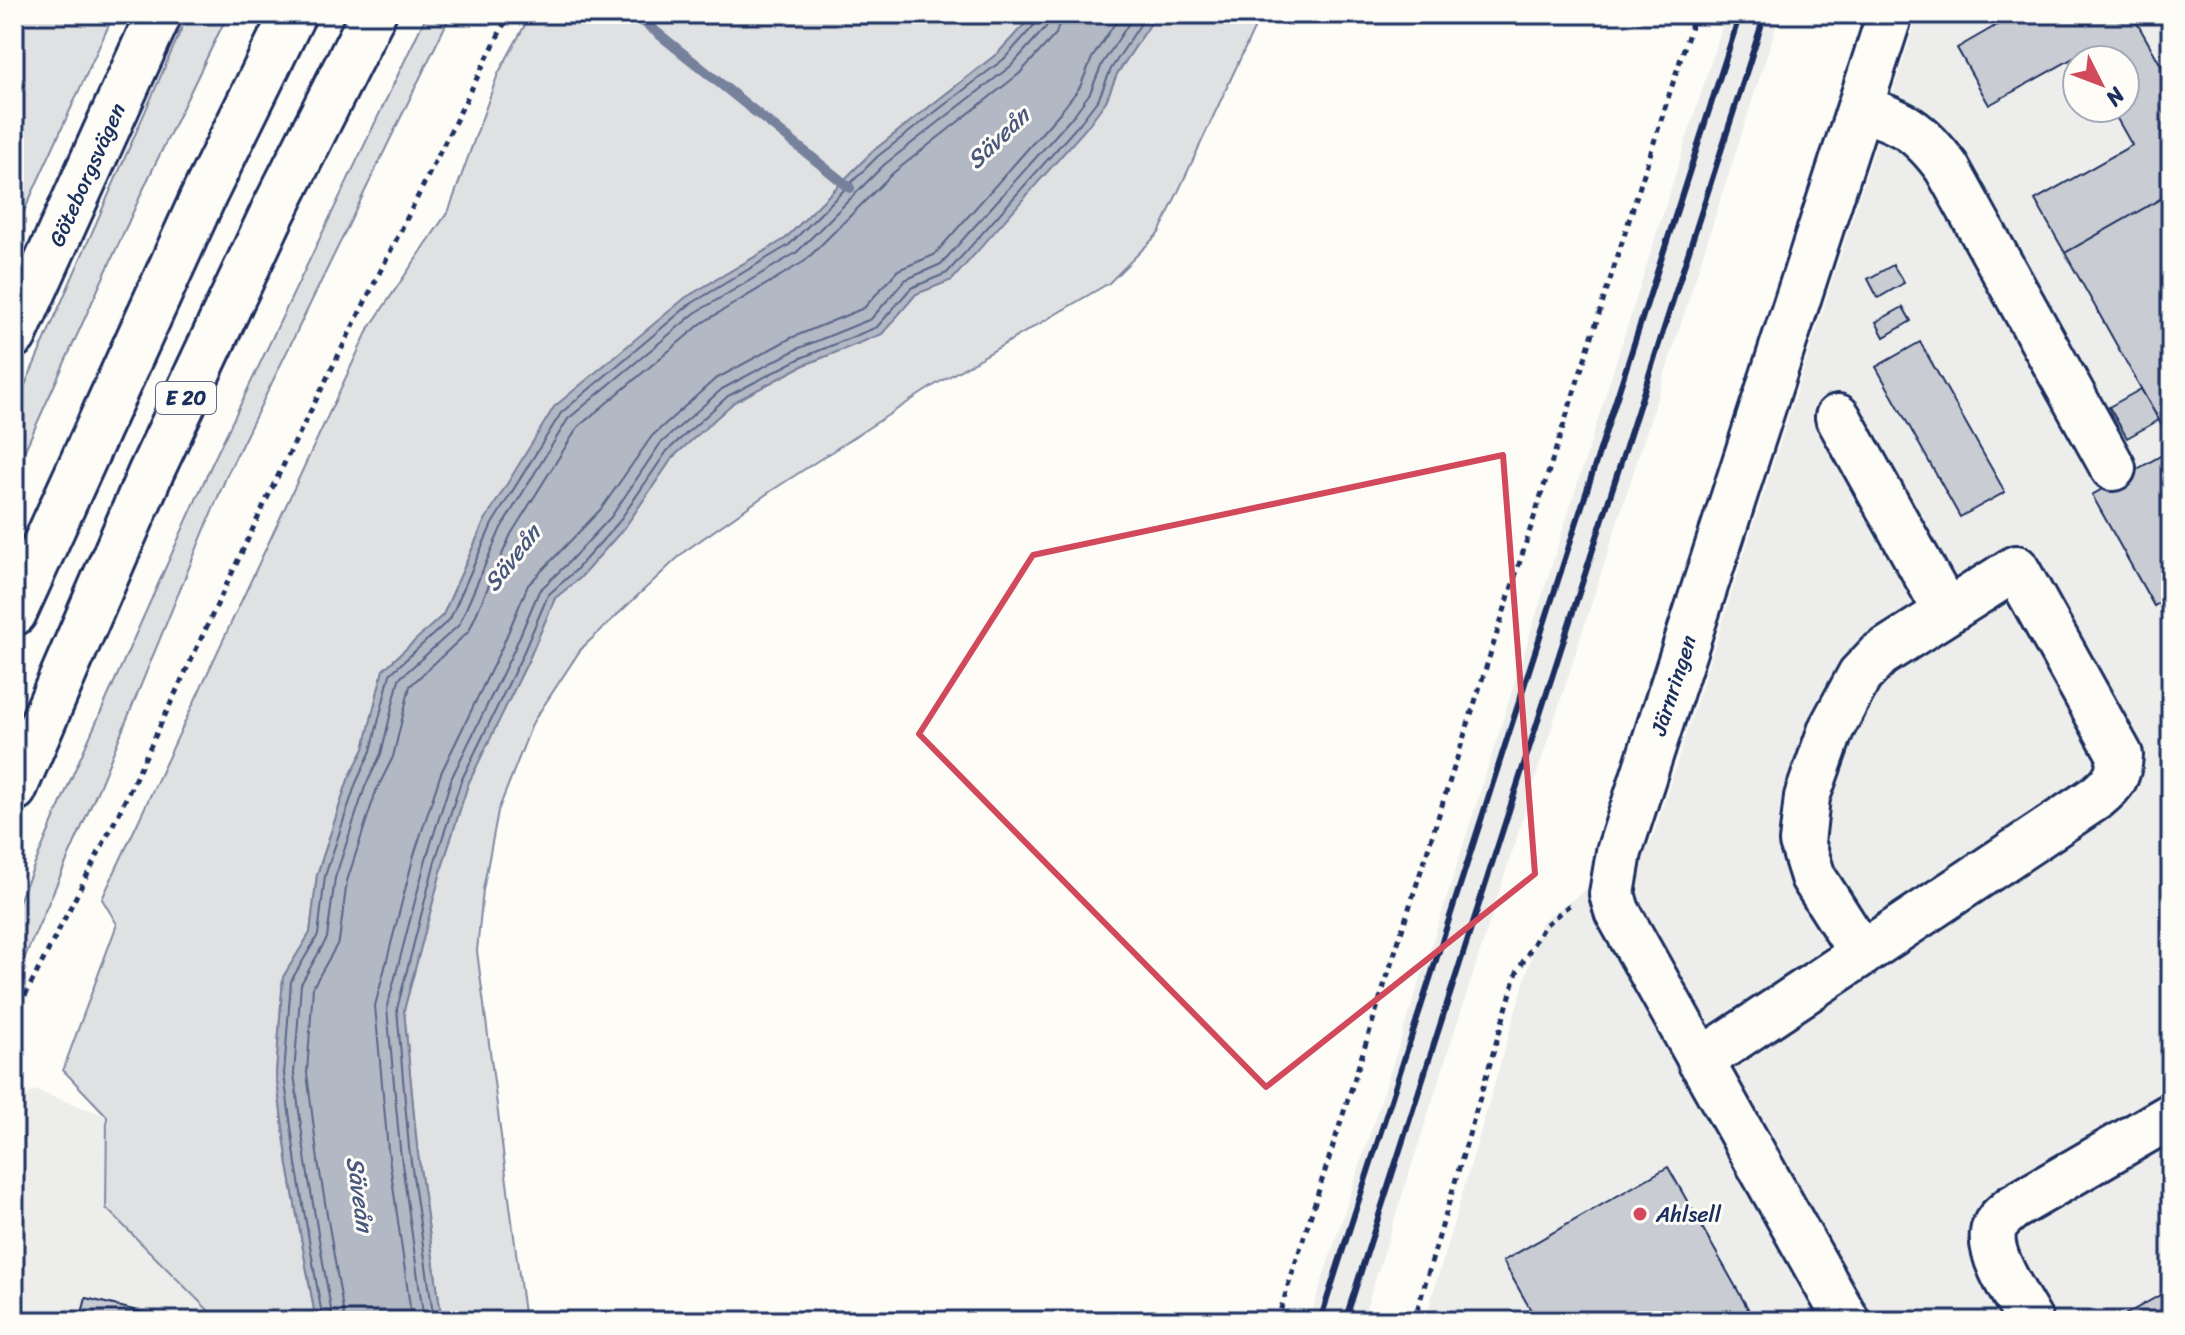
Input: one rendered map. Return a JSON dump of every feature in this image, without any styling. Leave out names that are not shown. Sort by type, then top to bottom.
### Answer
[{"type":"main road","name":"Göteborgsvägen","points":[[14,335],[159,14]]},
{"type":"main road","points":[[14,613],[205,193],[293,14]]},
{"type":"main road","name":"E 20","points":[[14,789],[151,472],[273,212],[373,14]]},
{"type":"main road","name":"Järnringen","points":[[1612,894],[1619,852],[1890,14]]},
{"type":"main road","points":[[1860,108],[1897,121],[1915,132],[1947,168],[2113,468]]},
{"type":"main road","points":[[1838,417],[1946,611]]},
{"type":"main road","points":[[1700,1061],[1862,954],[2097,797],[2112,785],[2120,773],[2120,755],[2016,568],[1879,655],[1860,675],[1831,729],[1807,797],[1802,824],[1805,859],[1813,877],[1862,954]]},
{"type":"main road","points":[[1612,894],[1617,911],[1847,1321]]},
{"type":"main road","points":[[2030,1321],[2000,1266],[1994,1247],[1993,1232],[1999,1219],[2012,1208],[2171,1116]]},
{"type":"path","points":[[14,1017],[118,815],[273,486],[509,14]]},
{"type":"path","points":[[1277,1321],[1695,14]]},
{"type":"path","points":[[1414,1321],[1517,972],[1544,926],[1580,896],[1612,894]]},
{"type":"highlighted area","points":[[1503,455],[1535,874],[1266,1087],[919,734],[1033,555]]},
{"type":"shaded area","points":[[14,14],[114,14],[14,233]]},
{"type":"shaded area","points":[[188,14],[228,14],[148,179],[14,474],[14,410]]},
{"type":"shaded area","points":[[427,14],[451,14],[227,475],[100,785],[14,982],[14,913],[74,772],[211,466]]},
{"type":"shaded area","points":[[531,14],[1034,14],[998,53],[873,151],[785,239],[685,298],[485,520],[443,615],[383,670],[364,749],[348,780],[317,875],[310,933],[283,977],[276,1074],[288,1165],[316,1321],[205,1321],[208,1310],[106,1208],[107,1116],[63,1070],[117,924],[102,899],[368,330],[449,210],[498,74]]},
{"type":"shaded area","points":[[1157,14],[1261,14],[1159,233],[1109,283],[933,386],[685,551],[581,649],[533,722],[498,811],[483,890],[477,951],[525,1321],[442,1321],[417,1147],[404,1010],[468,784],[555,598],[580,578],[625,527],[673,457],[734,402],[804,365],[882,334],[916,294],[952,280],[1106,101],[1117,74]]},
{"type":"shaded area","points":[[1726,14],[1780,14],[1362,1321],[1309,1321],[1438,925]]},
{"type":"shaded area","points":[[1918,14],[2171,14],[2171,1321],[1425,1321],[1542,921],[1651,843]]},
{"type":"shaded area","points":[[34,1090],[107,1116],[106,1208],[208,1310],[205,1321],[14,1321],[14,1106]]},
{"type":"water","name":"Säveån","points":[[1034,14],[1157,14],[1117,74],[1106,101],[1086,128],[952,280],[916,294],[882,334],[804,365],[734,402],[673,457],[625,527],[580,578],[555,598],[468,784],[404,1010],[417,1147],[442,1321],[316,1321],[288,1165],[276,1074],[283,977],[310,933],[317,875],[348,780],[364,749],[383,670],[443,615],[485,520],[554,407],[685,298],[785,239],[873,151],[998,53]]},
{"type":"building","points":[[2016,14],[2132,14],[2171,83],[2171,193],[2065,253],[2035,200],[2132,145],[2120,124],[2141,124],[2141,44],[2061,44],[2061,65],[1989,105],[1957,48]]},
{"type":"building","points":[[2171,193],[2171,442],[2065,253]]},
{"type":"building","points":[[1893,265],[1904,283],[1878,298],[1868,279]]},
{"type":"building","points":[[1903,307],[1911,321],[1884,337],[1876,322]]},
{"type":"building","points":[[1920,342],[2005,492],[1960,517],[1876,367]]},
{"type":"building","points":[[2141,389],[2159,420],[2127,438],[2109,407]]},
{"type":"building","points":[[2171,450],[2171,596],[2154,606],[2092,495]]},
{"type":"building","name":"Ahlsell","points":[[1668,1167],[1755,1321],[1537,1321],[1503,1261]]},
{"type":"building","points":[[2171,1289],[2171,1321],[2114,1321]]},
{"type":"building","points":[[86,1298],[177,1321],[80,1321]]},
{"type":"building","points":[[14,1310],[30,1314],[29,1321],[14,1321]]},
{"type":"waterway","points":[[634,14],[850,188]]},
{"type":"railway","points":[[1320,1321],[1740,14]]},
{"type":"railway","points":[[1345,1321],[1765,14]]},
{"type":"place","name":"Ahlsell","points":[[1640,1214]]}]
